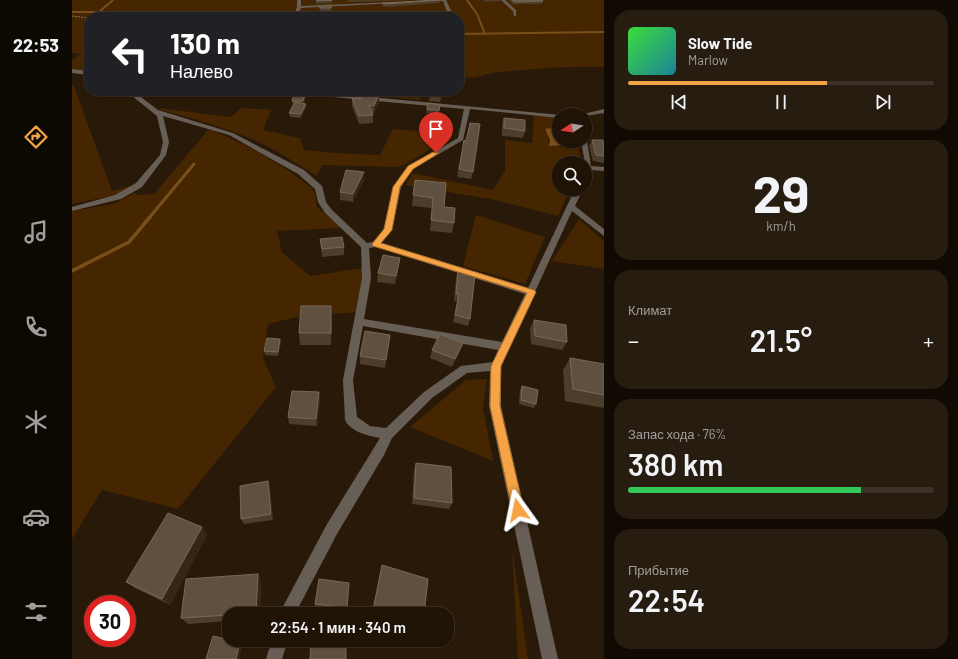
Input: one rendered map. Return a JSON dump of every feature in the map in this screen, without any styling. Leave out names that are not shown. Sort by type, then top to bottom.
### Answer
[{"type":"street","points":[[297,12],[299,0]]},
{"type":"street","points":[[421,2],[444,0],[450,12]]},
{"type":"street","points":[[502,0],[515,11],[515,15]]},
{"type":"street","points":[[299,7],[398,2]]},
{"type":"street","points":[[72,71],[84,72]]},
{"type":"street","points":[[135,96],[157,112],[231,134],[301,172],[319,188],[322,202],[328,211],[365,246],[366,274],[348,380],[351,420],[368,431],[388,434]]},
{"type":"street","points":[[345,96],[552,115]]},
{"type":"street","points":[[376,244],[388,230],[397,187],[410,168],[461,139],[467,107]]},
{"type":"street","points":[[592,113],[604,110]]},
{"type":"street","points":[[72,209],[118,197],[139,185],[163,155],[166,142],[160,115],[157,112]]},
{"type":"street","points":[[592,168],[604,169]]},
{"type":"street","points":[[550,659],[495,406],[496,366],[576,196]]},
{"type":"street","points":[[572,207],[604,233]]},
{"type":"street","points":[[365,246],[376,244],[532,292]]},
{"type":"street","points":[[359,322],[505,347]]},
{"type":"street","points":[[291,607],[332,528],[380,451],[388,434],[428,395],[465,369],[496,366]]},
{"type":"street","points":[[274,659],[278,647]]},
{"type":"path","points":[[72,16],[84,17]]},
{"type":"shaded area","points":[[72,0],[604,0],[604,67],[578,67],[498,72],[464,78],[464,12],[84,12],[84,70],[72,70],[72,60],[81,54],[72,53]]},
{"type":"shaded area","points":[[72,85],[74,86],[112,191],[135,185],[115,195],[72,204]]},
{"type":"shaded area","points":[[398,96],[421,96],[420,100],[398,98]]},
{"type":"shaded area","points":[[159,108],[231,117],[241,108],[271,110],[263,130],[300,138],[304,150],[334,153],[380,155],[393,129],[454,134],[406,164],[398,167],[322,165],[317,176],[267,146],[252,139],[192,118],[161,110]]},
{"type":"shaded area","points":[[539,115],[552,117],[552,128],[548,133],[549,146],[552,146],[552,148],[578,148],[580,156],[552,156],[552,196],[567,196],[558,216],[491,199],[406,185],[412,173],[493,190],[505,171],[505,140],[532,143],[534,116]]},
{"type":"shaded area","points":[[552,128],[552,146],[549,146],[550,140],[545,129]]},
{"type":"shaded area","points":[[209,129],[264,155],[314,190],[317,207],[341,228],[277,231],[282,252],[310,276],[363,268],[357,312],[297,317],[268,324],[263,358],[276,387],[178,509],[102,490],[72,539],[72,211],[113,204],[135,193],[138,195],[154,194]]},
{"type":"shaded area","points":[[476,215],[545,237],[525,284],[463,266]]},
{"type":"shaded area","points":[[579,219],[604,241],[604,269],[552,261]]},
{"type":"shaded area","points":[[487,379],[483,408],[493,461],[410,427],[466,380]]},
{"type":"shaded area","points":[[512,548],[528,659],[518,659]]},
{"type":"building","points":[[440,0],[386,4],[382,3]]},
{"type":"building","points":[[512,0],[541,0],[543,1],[514,2]]},
{"type":"building","points":[[331,5],[331,8],[320,8],[319,6]]},
{"type":"building","points":[[294,96],[305,96],[303,101],[292,101]]},
{"type":"building","points":[[363,96],[379,96],[374,106],[369,105],[373,115],[359,116],[352,98],[361,99]]},
{"type":"building","points":[[295,102],[306,104],[301,114],[289,113]]},
{"type":"building","points":[[428,103],[440,105],[439,111],[427,109]]},
{"type":"building","points":[[504,118],[525,120],[525,131],[504,128]]},
{"type":"building","points":[[470,123],[480,124],[473,172],[459,169],[464,140],[466,141]]},
{"type":"building","points":[[592,140],[603,140],[604,156],[596,155]]},
{"type":"building","points":[[346,170],[364,172],[353,194],[340,192]]},
{"type":"building","points":[[415,180],[446,183],[444,207],[455,208],[454,223],[431,220],[433,198],[413,195]]},
{"type":"building","points":[[342,237],[344,247],[322,249],[320,239]]},
{"type":"building","points":[[383,255],[400,258],[396,276],[378,273]]},
{"type":"building","points":[[458,271],[475,274],[470,319],[455,315],[459,294],[456,294]]},
{"type":"building","points":[[301,306],[331,306],[331,333],[299,333]]},
{"type":"building","points":[[534,320],[566,325],[567,342],[535,336]]},
{"type":"building","points":[[365,331],[390,335],[386,360],[360,356]]},
{"type":"building","points":[[440,334],[463,343],[455,359],[432,350]]},
{"type":"building","points":[[267,338],[280,339],[278,352],[264,351]]},
{"type":"building","points":[[570,358],[604,364],[604,395],[573,389]]},
{"type":"building","points":[[522,386],[538,390],[536,404],[521,400]]},
{"type":"building","points":[[292,391],[319,392],[316,419],[288,417]]},
{"type":"building","points":[[416,463],[451,467],[452,503],[414,498]]},
{"type":"building","points":[[268,481],[271,514],[241,519],[240,486]]},
{"type":"building","points":[[168,513],[202,527],[162,599],[126,582]]},
{"type":"building","points":[[382,565],[428,579],[425,607],[374,607]]},
{"type":"building","points":[[258,574],[256,607],[222,607],[222,615],[181,618],[186,579]]},
{"type":"building","points":[[319,579],[349,583],[347,607],[315,604]]},
{"type":"building","points":[[213,636],[222,638],[222,647],[239,647],[236,659],[206,659]]},
{"type":"building","points":[[311,647],[346,647],[346,659],[310,659]]},
{"type":"waterway","points":[[99,12],[113,0]]},
{"type":"waterway","points":[[467,0],[477,14],[485,34]]},
{"type":"waterway","points":[[72,12],[99,12]]},
{"type":"waterway","points":[[485,34],[604,32]]},
{"type":"waterway","points":[[464,34],[485,34]]},
{"type":"waterway","points":[[149,218],[194,164]]},
{"type":"waterway","points":[[72,271],[129,242],[150,217]]},
{"type":"route","points":[[436,153],[410,168],[397,187],[388,230],[376,244],[532,292],[496,366],[495,406],[518,510]]}]
